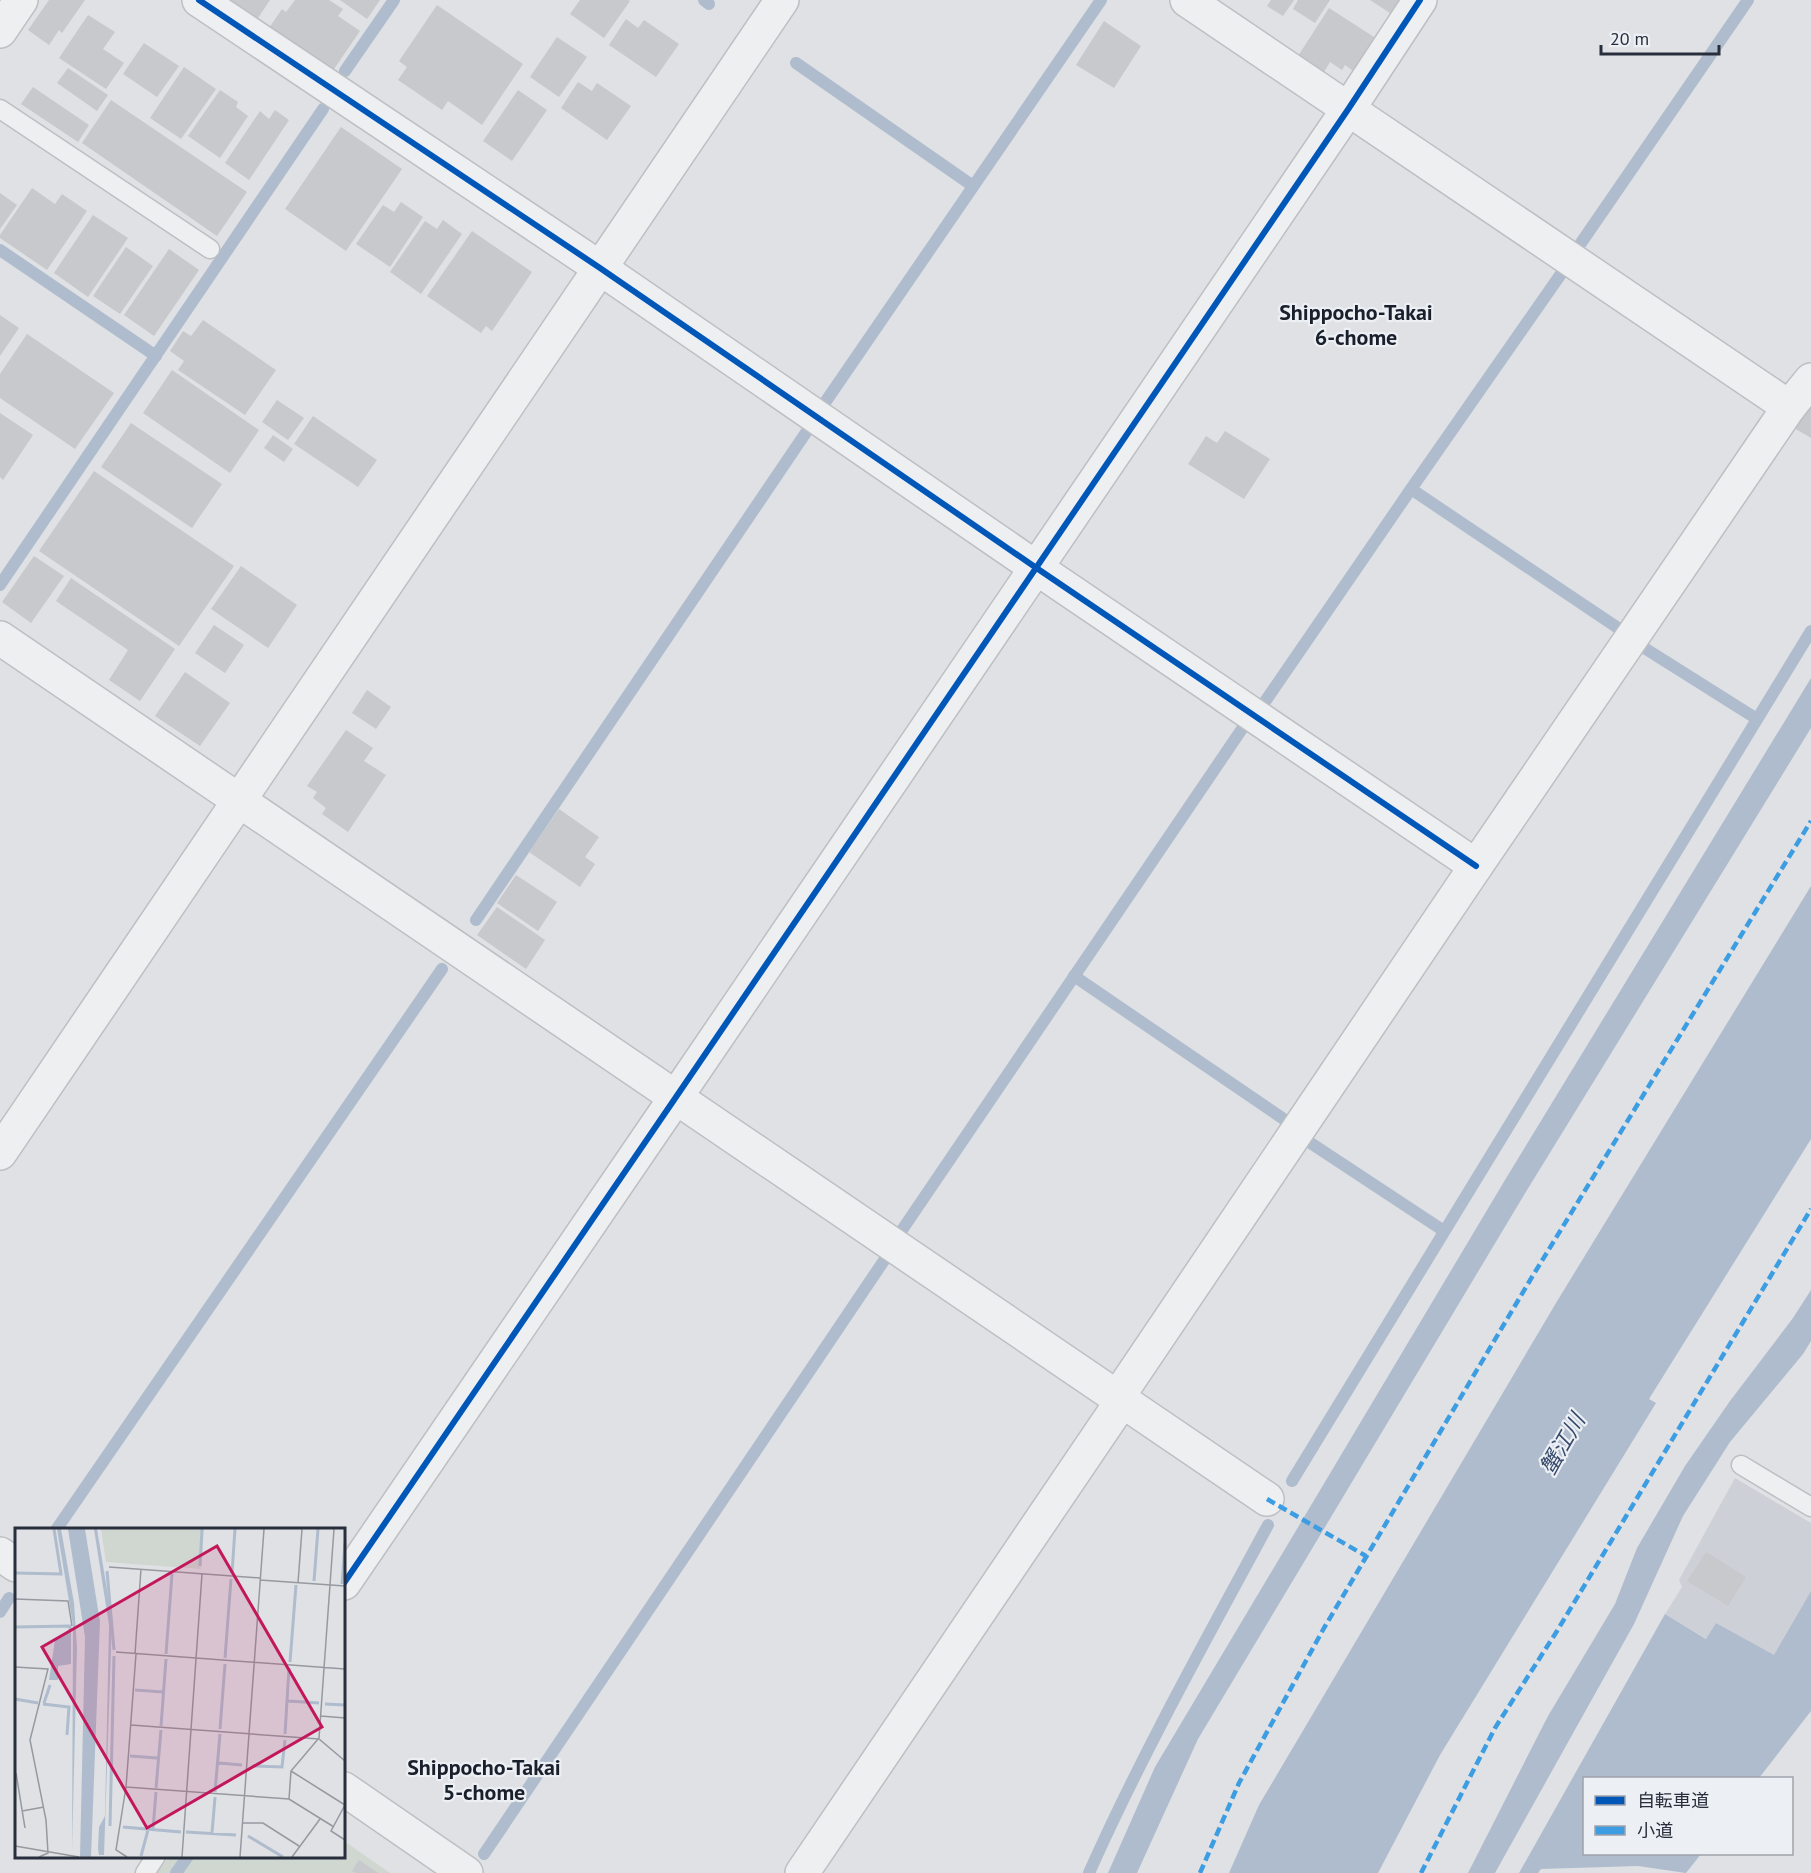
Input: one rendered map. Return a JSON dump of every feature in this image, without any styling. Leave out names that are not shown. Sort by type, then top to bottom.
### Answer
[{"type":"street","points":[[0,31],[21,0]]},
{"type":"street","points":[[199,0],[600,268],[1476,866]]},
{"type":"street","points":[[0,1153],[782,0]]},
{"type":"street","points":[[1187,0],[1789,407]]},
{"type":"street","points":[[345,1582],[1420,0]]},
{"type":"street","points":[[802,1873],[1476,866],[1789,407],[1811,380]]},
{"type":"street","points":[[0,638],[1267,1499]]},
{"type":"street","points":[[0,1554],[15,1564]]},
{"type":"street","points":[[345,1790],[466,1873]]},
{"type":"lane","points":[[0,109],[210,249]]},
{"type":"lane","points":[[1741,1465],[1811,1507]]},
{"type":"lane","points":[[145,1873],[155,1858]]},
{"type":"shaded area","points":[[1735,1478],[1811,1523],[1811,1591],[1774,1656],[1716,1623],[1707,1639],[1665,1614],[1682,1587],[1679,1580]]},
{"type":"shaded area","points":[[345,1842],[390,1873],[157,1873],[168,1858],[345,1858]]},
{"type":"water","points":[[1811,678],[1811,728],[1524,1195],[1198,1739],[1137,1873],[1108,1873],[1155,1767],[1505,1180]]},
{"type":"water","name":"蟹江川","points":[[1811,886],[1811,1139],[1649,1399],[1656,1403],[1440,1755],[1378,1873],[1229,1873],[1259,1805],[1556,1303]]},
{"type":"water","points":[[1811,1290],[1811,1341],[1803,1354],[1730,1442],[1683,1516],[1634,1624],[1495,1873],[1468,1873],[1548,1716],[1615,1604],[1637,1548],[1685,1466]]},
{"type":"water","points":[[1811,1591],[1811,1711],[1760,1777],[1583,1777],[1583,1855],[1700,1855],[1686,1873],[1638,1866],[1541,1869],[1538,1873],[1519,1873],[1665,1614],[1706,1639],[1716,1623],[1774,1655]]},
{"type":"building","points":[[49,0],[85,0],[62,33],[59,30],[49,45],[28,30]]},
{"type":"building","points":[[225,0],[270,0],[256,21]]},
{"type":"building","points":[[295,0],[329,0],[343,9],[338,16],[360,31],[332,72],[269,28],[282,9],[286,12]]},
{"type":"building","points":[[340,0],[380,0],[367,19]]},
{"type":"building","points":[[580,0],[630,1],[604,38],[570,14]]},
{"type":"building","points":[[1271,0],[1294,0],[1283,16],[1267,6]]},
{"type":"building","points":[[1298,0],[1330,0],[1315,23],[1293,9]]},
{"type":"building","points":[[1370,0],[1399,0],[1390,13]]},
{"type":"building","points":[[437,5],[523,64],[482,125],[448,101],[442,110],[398,80],[407,67],[399,61]]},
{"type":"building","points":[[1329,8],[1374,37],[1353,71],[1345,65],[1342,70],[1330,62],[1324,72],[1298,56]]},
{"type":"building","points":[[88,15],[115,32],[103,49],[124,63],[106,89],[59,58]]},
{"type":"building","points":[[626,19],[638,28],[644,20],[679,44],[656,77],[609,45]]},
{"type":"building","points":[[1104,21],[1141,46],[1114,88],[1076,65]]},
{"type":"building","points":[[557,37],[587,57],[559,97],[530,77]]},
{"type":"building","points":[[144,43],[179,66],[157,97],[123,74]]},
{"type":"building","points":[[184,67],[216,89],[181,139],[150,118]]},
{"type":"building","points":[[68,68],[108,95],[97,111],[57,83]]},
{"type":"building","points":[[578,82],[592,91],[597,83],[631,106],[607,140],[561,108]]},
{"type":"building","points":[[33,87],[89,125],[78,142],[21,104]]},
{"type":"building","points":[[220,90],[238,102],[236,107],[248,116],[220,158],[188,136]]},
{"type":"building","points":[[518,90],[547,110],[512,161],[483,141]]},
{"type":"building","points":[[111,100],[247,192],[217,236],[82,143]]},
{"type":"building","points":[[275,110],[289,120],[249,180],[225,163],[260,111],[269,119]]},
{"type":"building","points":[[341,127],[402,169],[346,251],[285,209]]},
{"type":"building","points":[[32,188],[55,204],[62,194],[87,211],[47,270],[0,238]]},
{"type":"building","points":[[0,193],[17,205],[0,229]]},
{"type":"building","points":[[401,202],[423,217],[390,267],[356,244],[383,205],[394,212]]},
{"type":"building","points":[[93,215],[128,238],[88,297],[54,273]]},
{"type":"building","points":[[443,220],[462,234],[421,294],[390,272],[425,221],[437,229]]},
{"type":"building","points":[[472,231],[532,272],[492,331],[486,326],[481,333],[427,296]]},
{"type":"building","points":[[126,247],[153,266],[120,314],[93,296]]},
{"type":"building","points":[[169,249],[199,270],[154,336],[124,315]]},
{"type":"building","points":[[0,315],[19,328],[0,356]]},
{"type":"building","points":[[203,320],[276,370],[245,415],[178,370],[184,361],[170,351],[183,331],[191,336]]},
{"type":"building","points":[[27,334],[114,393],[75,449],[0,398],[0,374]]},
{"type":"building","points":[[172,370],[259,430],[230,473],[143,413]]},
{"type":"building","points":[[277,400],[304,418],[288,440],[262,422]]},
{"type":"building","points":[[1811,401],[1811,438],[1794,428]]},
{"type":"building","points":[[0,413],[33,435],[3,480],[0,477]]},
{"type":"building","points":[[313,416],[377,460],[358,487],[294,444]]},
{"type":"building","points":[[131,423],[222,484],[192,528],[101,467]]},
{"type":"building","points":[[1225,431],[1270,459],[1244,499],[1188,464],[1206,436],[1217,443]]},
{"type":"building","points":[[273,435],[293,449],[284,462],[264,448]]},
{"type":"building","points":[[94,471],[234,566],[179,646],[39,551]]},
{"type":"building","points":[[34,556],[64,576],[31,623],[2,602]]},
{"type":"building","points":[[241,566],[297,605],[268,648],[211,609]]},
{"type":"building","points":[[71,578],[175,649],[140,701],[109,680],[128,650],[56,601]]},
{"type":"building","points":[[214,625],[244,645],[225,673],[195,653]]},
{"type":"building","points":[[185,672],[230,703],[200,746],[155,716]]},
{"type":"building","points":[[367,690],[391,707],[376,729],[352,713]]},
{"type":"building","points":[[346,730],[373,748],[364,761],[386,775],[348,832],[322,814],[326,808],[313,798],[317,792],[307,786]]},
{"type":"building","points":[[559,809],[599,837],[585,857],[595,864],[580,887],[529,852]]},
{"type":"building","points":[[516,875],[557,902],[538,931],[497,903]]},
{"type":"building","points":[[497,907],[545,940],[526,969],[477,935]]},
{"type":"building","points":[[1706,1552],[1746,1577],[1728,1606],[1687,1581]]},
{"type":"building","points":[[359,1860],[378,1873],[352,1871]]},
{"type":"waterway","points":[[345,71],[394,0]]},
{"type":"waterway","points":[[704,0],[709,4]]},
{"type":"waterway","points":[[824,404],[1101,0]]},
{"type":"waterway","points":[[1581,243],[1748,0]]},
{"type":"waterway","points":[[796,63],[973,186]]},
{"type":"waterway","points":[[0,585],[323,109]]},
{"type":"waterway","points":[[0,250],[156,356]]},
{"type":"waterway","points":[[1262,706],[1563,271]]},
{"type":"waterway","points":[[476,920],[807,431]]},
{"type":"waterway","points":[[1411,489],[1621,630]]},
{"type":"waterway","points":[[1292,1481],[1811,631]]},
{"type":"waterway","points":[[1638,644],[1757,719]]},
{"type":"waterway","points":[[900,1233],[1246,723]]},
{"type":"waterway","points":[[57,1528],[442,969]]},
{"type":"waterway","points":[[1074,976],[1288,1122]]},
{"type":"waterway","points":[[1303,1138],[1444,1231]]},
{"type":"waterway","points":[[484,1854],[885,1259]]},
{"type":"waterway","points":[[1089,1873],[1153,1741],[1268,1525]]},
{"type":"waterway","points":[[0,1612],[9,1598]]},
{"type":"waterway","points":[[176,1873],[187,1858]]},
{"type":"marked path","points":[[1200,1873],[1239,1783],[1324,1628],[1532,1277],[1811,821]]},
{"type":"marked path","points":[[1421,1873],[1495,1728],[1557,1631],[1811,1209]]},
{"type":"marked path","points":[[1267,1499],[1366,1556]]},
{"type":"cycle path","points":[[199,0],[600,268],[1476,866]]},
{"type":"cycle path","points":[[345,1582],[1349,108],[1420,0]]},
{"type":"district","name":"Shippocho-Takai 6-chome","points":[[1356,324]]},
{"type":"district","name":"Shippocho-Takai 5-chome","points":[[484,1780]]}]
